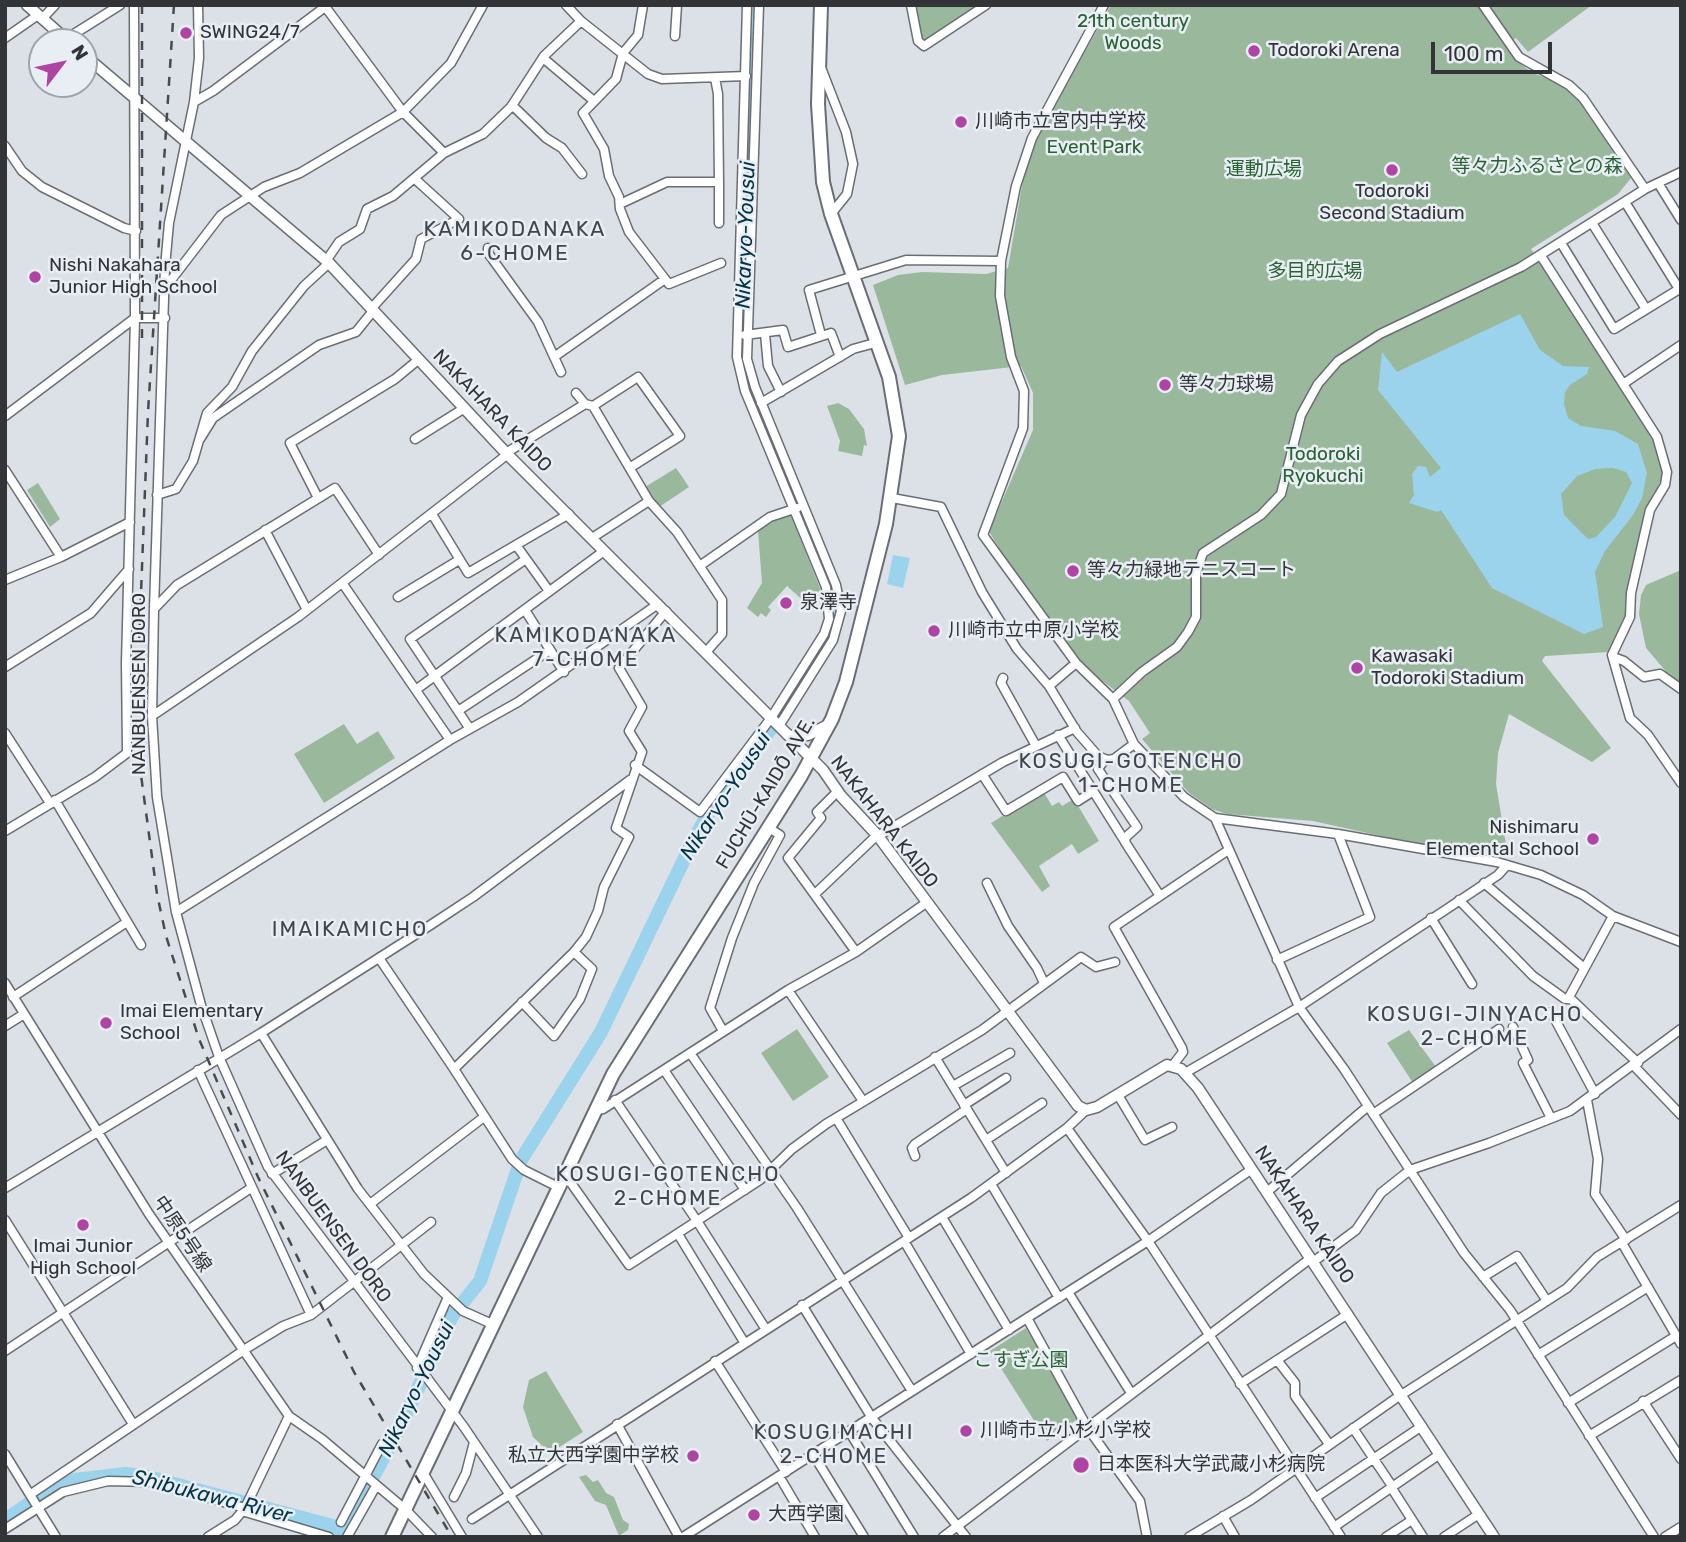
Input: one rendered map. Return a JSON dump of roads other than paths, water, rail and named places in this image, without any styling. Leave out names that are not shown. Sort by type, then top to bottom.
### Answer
[{"type":"highway","name":"FUCHŪ-KAIDŌ AVE.","points":[[393,1537],[613,1074],[811,758],[830,724],[846,682],[891,498],[899,436],[888,377],[831,214],[821,167],[818,62],[821,5]]},
{"type":"main road","points":[[27,5],[53,28]]},
{"type":"main road","name":"NAKAHARA KAIDO","points":[[98,68],[327,262],[507,454],[811,758],[878,836],[1068,1096],[1086,1110]]},
{"type":"main road","points":[[789,736],[816,732],[830,724]]},
{"type":"main road","points":[[1086,1110],[1173,1065]]},
{"type":"main road","name":"NAKAHARA KAIDO","points":[[1173,1065],[1185,1073],[1252,1169],[1494,1537]]},
{"type":"street","points":[[5,38],[55,5]]},
{"type":"street","points":[[87,28],[120,5]]},
{"type":"street","points":[[5,831],[95,777],[127,753],[126,663],[136,231],[132,98],[134,5]]},
{"type":"street","name":"NANBUENSEN DORO","points":[[198,5],[199,58],[194,102],[169,223],[154,609],[152,716],[160,824],[176,912],[201,1005],[219,1057],[272,1174],[474,1442],[538,1537]]},
{"type":"street","points":[[165,288],[212,223],[250,196],[300,173],[403,112],[451,63],[483,5]]},
{"type":"street","points":[[566,5],[581,21],[648,74],[662,79],[746,76]]},
{"type":"street","points":[[643,5],[638,35],[623,54],[617,79],[583,113],[604,149],[608,176],[629,232],[669,284],[720,263]]},
{"type":"street","points":[[675,36],[677,5]]},
{"type":"street","points":[[635,765],[700,812],[771,718],[824,634],[830,619],[826,587],[746,391],[735,345],[745,165],[747,5]]},
{"type":"street","points":[[759,5],[756,152],[745,335],[748,366],[839,594],[839,622],[833,640],[779,726]]},
{"type":"street","points":[[911,5],[918,41],[923,46],[986,5]]},
{"type":"street","points":[[1104,5],[1041,120],[1021,165],[1001,261],[1001,313],[1011,357],[1023,384],[1024,414],[1020,442],[983,535],[1076,663],[1113,699],[1134,744],[1184,797],[1215,818],[1338,834],[1507,865],[1541,875],[1583,895],[1613,916],[1681,942]]},
{"type":"street","points":[[1483,5],[1519,57],[1569,85],[1583,97],[1645,189]]},
{"type":"street","points":[[194,102],[214,91],[325,6],[403,112],[444,153]]},
{"type":"street","points":[[157,495],[171,493],[176,489],[193,461],[207,413],[232,387],[252,351],[304,286],[327,262],[339,242],[360,229],[367,209],[393,196],[406,182],[415,178],[444,153],[483,134],[512,105],[543,58],[581,21]]},
{"type":"street","points":[[543,58],[594,101]]},
{"type":"street","points":[[818,62],[846,132],[853,164],[847,194],[831,214]]},
{"type":"street","points":[[715,78],[718,94],[719,223]]},
{"type":"street","points":[[512,105],[546,138],[562,148],[582,174]]},
{"type":"street","points":[[5,146],[22,171],[42,187],[124,228],[136,231]]},
{"type":"street","points":[[1113,699],[1142,672],[1177,647],[1188,632],[1196,617],[1196,573],[1203,553],[1261,515],[1281,494],[1301,414],[1329,370],[1367,341],[1541,256],[1645,189],[1681,172]]},
{"type":"street","points":[[199,440],[213,418],[319,345],[356,332],[416,259],[421,239],[459,219],[415,178]]},
{"type":"street","points":[[620,204],[667,182],[719,182]]},
{"type":"street","points":[[1658,183],[1681,220]]},
{"type":"street","points":[[1561,243],[1614,329],[1680,288],[1625,202]]},
{"type":"street","points":[[1592,223],[1646,309]]},
{"type":"street","points":[[488,248],[488,254],[538,322],[561,372]]},
{"type":"street","points":[[1541,256],[1657,437],[1667,472],[1665,485],[1650,510],[1631,593],[1630,617],[1614,646],[1613,657],[1630,718],[1648,735],[1681,783]]},
{"type":"street","points":[[821,335],[809,290],[906,260],[1001,261]]},
{"type":"street","points":[[554,357],[665,279]]},
{"type":"street","points":[[5,416],[135,318],[164,318]]},
{"type":"street","points":[[745,335],[783,331],[788,347],[831,333],[840,357]]},
{"type":"street","points":[[765,334],[768,366],[781,392]]},
{"type":"street","points":[[761,403],[853,349],[875,343]]},
{"type":"street","points":[[1623,384],[1681,345]]},
{"type":"street","points":[[318,498],[290,443],[395,379],[418,360]]},
{"type":"street","points":[[152,716],[342,584],[520,442],[638,377],[680,436],[631,467]]},
{"type":"street","points":[[576,393],[589,405],[631,467],[649,501],[677,532],[701,565],[723,608],[722,634],[706,652]]},
{"type":"street","points":[[415,439],[464,409]]},
{"type":"street","points":[[5,470],[61,557]]},
{"type":"street","points":[[154,609],[177,585],[335,488],[379,555]]},
{"type":"street","points":[[891,498],[941,507],[989,604],[1017,649],[1049,686],[1075,728],[1098,756],[1114,759],[1134,744]]},
{"type":"street","points":[[592,538],[649,501]]},
{"type":"street","points":[[701,565],[770,517],[804,505]]},
{"type":"street","points":[[432,514],[468,573],[569,514]]},
{"type":"street","points":[[5,580],[61,557],[130,522]]},
{"type":"street","points":[[265,530],[307,610]]},
{"type":"street","points":[[516,545],[549,591]]},
{"type":"street","points":[[417,689],[604,551]]},
{"type":"street","points":[[470,729],[410,639],[526,559]]},
{"type":"street","points":[[398,597],[460,560]]},
{"type":"street","points":[[5,667],[92,613],[130,569]]},
{"type":"street","points":[[342,584],[450,740]]},
{"type":"street","points":[[176,912],[450,740],[564,672],[662,608]]},
{"type":"street","points":[[454,1069],[574,952],[590,928],[604,887],[629,837],[616,828],[635,765],[642,752],[629,731],[642,707],[619,668],[662,608]]},
{"type":"street","points":[[525,610],[564,672]]},
{"type":"street","points":[[458,711],[550,650]]},
{"type":"street","points":[[1613,657],[1624,661],[1644,677],[1660,674],[1681,689]]},
{"type":"street","points":[[1049,686],[1076,663]]},
{"type":"street","points":[[1003,678],[1001,683],[1036,746]]},
{"type":"street","points":[[815,894],[878,836],[982,774],[1075,728]]},
{"type":"street","points":[[5,733],[52,801],[141,945]]},
{"type":"street","points":[[1058,735],[1160,896]]},
{"type":"street","points":[[1105,759],[1098,769],[1137,827],[1124,840]]},
{"type":"street","points":[[982,774],[1006,811],[1063,777],[1078,801],[1092,792]]},
{"type":"street","points":[[5,1188],[261,1033],[473,897],[630,780]]},
{"type":"street","points":[[838,791],[817,812],[821,818],[788,858],[856,953]]},
{"type":"street","points":[[1215,818],[1227,851],[1299,1007],[1483,1277],[1516,1320],[1654,1537]]},
{"type":"street","points":[[723,1031],[710,1008],[732,936],[754,883],[780,835],[769,828]]},
{"type":"street","points":[[1277,960],[1370,916],[1338,834]]},
{"type":"street","points":[[1173,1065],[1183,1052],[1182,1048],[1114,927],[1227,851]]},
{"type":"street","points":[[1185,1073],[1299,1007],[1485,883],[1507,865]]},
{"type":"street","points":[[987,883],[1008,926],[1044,983]]},
{"type":"street","points":[[1485,883],[1583,967]]},
{"type":"street","points":[[1459,900],[1533,976],[1568,999],[1636,1065],[1681,1115]]},
{"type":"street","points":[[595,1110],[603,1109],[788,990],[856,953],[926,903]]},
{"type":"street","points":[[1568,999],[1613,916]]},
{"type":"street","points":[[1431,918],[1472,984]]},
{"type":"street","points":[[13,997],[127,922]]},
{"type":"street","points":[[523,1002],[554,1036],[580,999],[592,970],[574,952]]},
{"type":"street","points":[[379,957],[513,1160],[524,1170],[571,1183],[629,1265],[745,1190],[792,1149],[836,1118],[1006,1012],[1081,957],[1096,967],[1115,962]]},
{"type":"street","name":"中原5号線","points":[[5,984],[168,1242],[289,1416],[406,1510],[432,1537]]},
{"type":"street","points":[[788,990],[863,1101]]},
{"type":"street","points":[[1551,1012],[1595,1094]]},
{"type":"street","points":[[5,1026],[24,1014]]},
{"type":"street","points":[[1513,1027],[1528,1059],[1523,1063],[1551,1118]]},
{"type":"street","points":[[1267,1192],[1370,1111],[1499,1029]]},
{"type":"street","points":[[943,1537],[1209,1335],[1356,1230],[1381,1194],[1410,1170],[1551,1118],[1587,1100],[1681,1029]]},
{"type":"street","points":[[261,1033],[370,1204],[424,1274],[463,1311],[492,1324]]},
{"type":"street","points":[[690,1053],[769,1170],[774,1172],[912,1391]]},
{"type":"street","points":[[953,1086],[1010,1053]]},
{"type":"street","points":[[935,1057],[1006,1172]]},
{"type":"street","points":[[198,1070],[311,1315]]},
{"type":"street","points":[[664,1070],[745,1190]]},
{"type":"street","points":[[915,1156],[915,1144],[1006,1078]]},
{"type":"street","points":[[1118,1095],[1145,1140],[1172,1128]]},
{"type":"street","points":[[615,1100],[698,1221],[765,1328]]},
{"type":"street","points":[[1568,1403],[1678,1340],[1595,1194],[1598,1159],[1587,1100]]},
{"type":"street","points":[[986,1140],[1042,1103]]},
{"type":"street","points":[[472,1519],[765,1328],[942,1217],[1067,1128],[1086,1110]]},
{"type":"street","points":[[370,1204],[484,1117]]},
{"type":"street","points":[[836,1118],[971,1354]]},
{"type":"street","points":[[1067,1128],[1148,1241],[1341,1537]]},
{"type":"street","points":[[272,1174],[327,1140]]},
{"type":"street","points":[[617,1424],[681,1537],[1148,1241],[1252,1169]]},
{"type":"street","points":[[991,1184],[1059,1298]]},
{"type":"street","points":[[5,1351],[251,1188]]},
{"type":"street","points":[[1189,1537],[1567,1288],[1597,1257],[1681,1205]]},
{"type":"street","points":[[942,1217],[1009,1330]]},
{"type":"street","points":[[5,1220],[133,1424]]},
{"type":"street","points":[[31,1494],[242,1351],[283,1326],[311,1315],[431,1222]]},
{"type":"street","points":[[678,1234],[744,1342]]},
{"type":"street","points":[[1483,1277],[1517,1256],[1547,1301]]},
{"type":"street","points":[[1538,1355],[1648,1287]]},
{"type":"street","points":[[1068,1292],[1131,1393]]},
{"type":"street","points":[[418,1370],[448,1297]]},
{"type":"street","points":[[803,1305],[872,1418],[966,1537]]},
{"type":"street","points":[[1240,1384],[1348,1314]]},
{"type":"street","points":[[1027,1318],[1087,1427],[1140,1501],[1147,1537]]},
{"type":"street","points":[[1277,1360],[1295,1383],[1295,1396],[1329,1444]]},
{"type":"street","points":[[715,1361],[783,1474],[815,1537]]},
{"type":"street","points":[[1589,1436],[1681,1380]]},
{"type":"street","points":[[1643,1401],[1681,1460]]},
{"type":"street","points":[[208,1537],[235,1520],[244,1510],[289,1416]]},
{"type":"street","points":[[1315,1499],[1422,1426]]},
{"type":"street","points":[[1353,1428],[1423,1537]]},
{"type":"street","points":[[849,1431],[914,1537]]},
{"type":"street","points":[[454,1497],[466,1473],[474,1442]]},
{"type":"street","points":[[341,1522],[382,1444]]},
{"type":"street","points":[[5,1454],[56,1537]]},
{"type":"street","points":[[813,1454],[864,1537]]},
{"type":"street","points":[[1335,1528],[1440,1454]]},
{"type":"street","points":[[424,1474],[462,1537]]},
{"type":"street","points":[[5,1529],[39,1506],[84,1485],[132,1480],[244,1510],[330,1537]]},
{"type":"street","points":[[347,1537],[376,1486]]},
{"type":"street","points":[[1444,1537],[1479,1514]]},
{"type":"street","points":[[1223,1517],[1235,1537]]},
{"type":"street","points":[[1386,1537],[1412,1520]]},
{"type":"street","points":[[1665,1537],[1681,1527]]},
{"type":"water","points":[[1520,314],[1540,350],[1563,366],[1589,367],[1587,374],[1570,385],[1565,392],[1564,404],[1568,418],[1581,426],[1615,431],[1638,444],[1647,473],[1642,498],[1633,515],[1605,551],[1595,572],[1603,627],[1584,634],[1492,588],[1441,510],[1437,512],[1409,503],[1414,495],[1412,474],[1418,466],[1426,467],[1430,477],[1441,468],[1378,390],[1382,352],[1397,372]],"holes":[[[1613,468],[1626,472],[1632,483],[1615,517],[1596,537],[1588,539],[1564,515],[1561,494],[1577,476],[1595,469]]]},
{"type":"water","points":[[893,555],[910,558],[903,588],[887,584]]},
{"type":"waterway","name":"Nikaryo-Yousui","points":[[340,1537],[397,1433],[452,1316],[480,1281],[521,1160],[601,1032],[711,809],[769,731],[817,655],[834,621],[832,588],[757,405],[742,357],[753,5]]},
{"type":"waterway","name":"Shibukawa River","points":[[5,1520],[39,1497],[75,1480],[125,1474],[144,1476],[344,1529]]},
{"type":"railway","points":[[142,5],[142,341]]},
{"type":"railway","points":[[174,5],[148,412],[138,671],[139,760],[157,894],[166,936],[199,1039],[258,1177],[354,1372],[452,1537]]},
{"type":"place","name":"SWING24/7","points":[[186,33]]},
{"type":"place","name":"Todoroki Arena","points":[[1254,51]]},
{"type":"place","name":"川崎市立宮内中学校","points":[[961,122]]},
{"type":"place","name":"Todoroki Second Stadium","points":[[1392,170]]},
{"type":"place","name":"Nishi Nakahara Junior High School","points":[[35,277]]},
{"type":"place","name":"等々力球場","points":[[1165,385]]},
{"type":"place","name":"等々力緑地テニスコート","points":[[1073,571]]},
{"type":"place","name":"泉澤寺","points":[[786,603]]},
{"type":"place","name":"川崎市立中原小学校","points":[[934,631]]},
{"type":"place","name":"Kawasaki Todoroki Stadium","points":[[1357,668]]},
{"type":"place","name":"Nishimaru Elemental School","points":[[1593,839]]},
{"type":"place","name":"Imai Elementary School","points":[[106,1023]]},
{"type":"place","name":"Imai Junior High School","points":[[83,1225]]},
{"type":"place","name":"川崎市立小杉小学校","points":[[966,1431]]},
{"type":"place","name":"私立大西学園中学校","points":[[693,1456]]},
{"type":"place","name":"日本医科大学武蔵小杉病院","points":[[1081,1465]]},
{"type":"place","name":"大西学園","points":[[754,1515]]},
{"type":"district","name":"KAMIKODANAKA 6-CHOME","points":[[515,242]]},
{"type":"district","name":"KAMIKODANAKA 7-CHOME","points":[[586,648]]},
{"type":"district","name":"KOSUGI-GOTENCHO 1-CHOME","points":[[1131,774]]},
{"type":"district","name":"IMAIKAMICHO","points":[[350,930]]},
{"type":"district","name":"KOSUGI-JINYACHO 2-CHOME","points":[[1475,1027]]},
{"type":"district","name":"KOSUGI-GOTENCHO 2-CHOME","points":[[668,1187]]},
{"type":"district","name":"KOSUGIMACHI 2-CHOME","points":[[834,1445]]},
{"type":"park label","name":"21th century Woods","points":[[1133,33]]},
{"type":"park label","name":"Event Park","points":[[1094,148]]},
{"type":"park label","name":"等々力ふるさとの森","points":[[1537,167]]},
{"type":"park label","name":"運動広場","points":[[1264,170]]},
{"type":"park label","name":"多目的広場","points":[[1315,272]]},
{"type":"park label","name":"Todoroki Ryokuchi","points":[[1323,466]]},
{"type":"park label","name":"こすぎ公園","points":[[1021,1361]]}]
